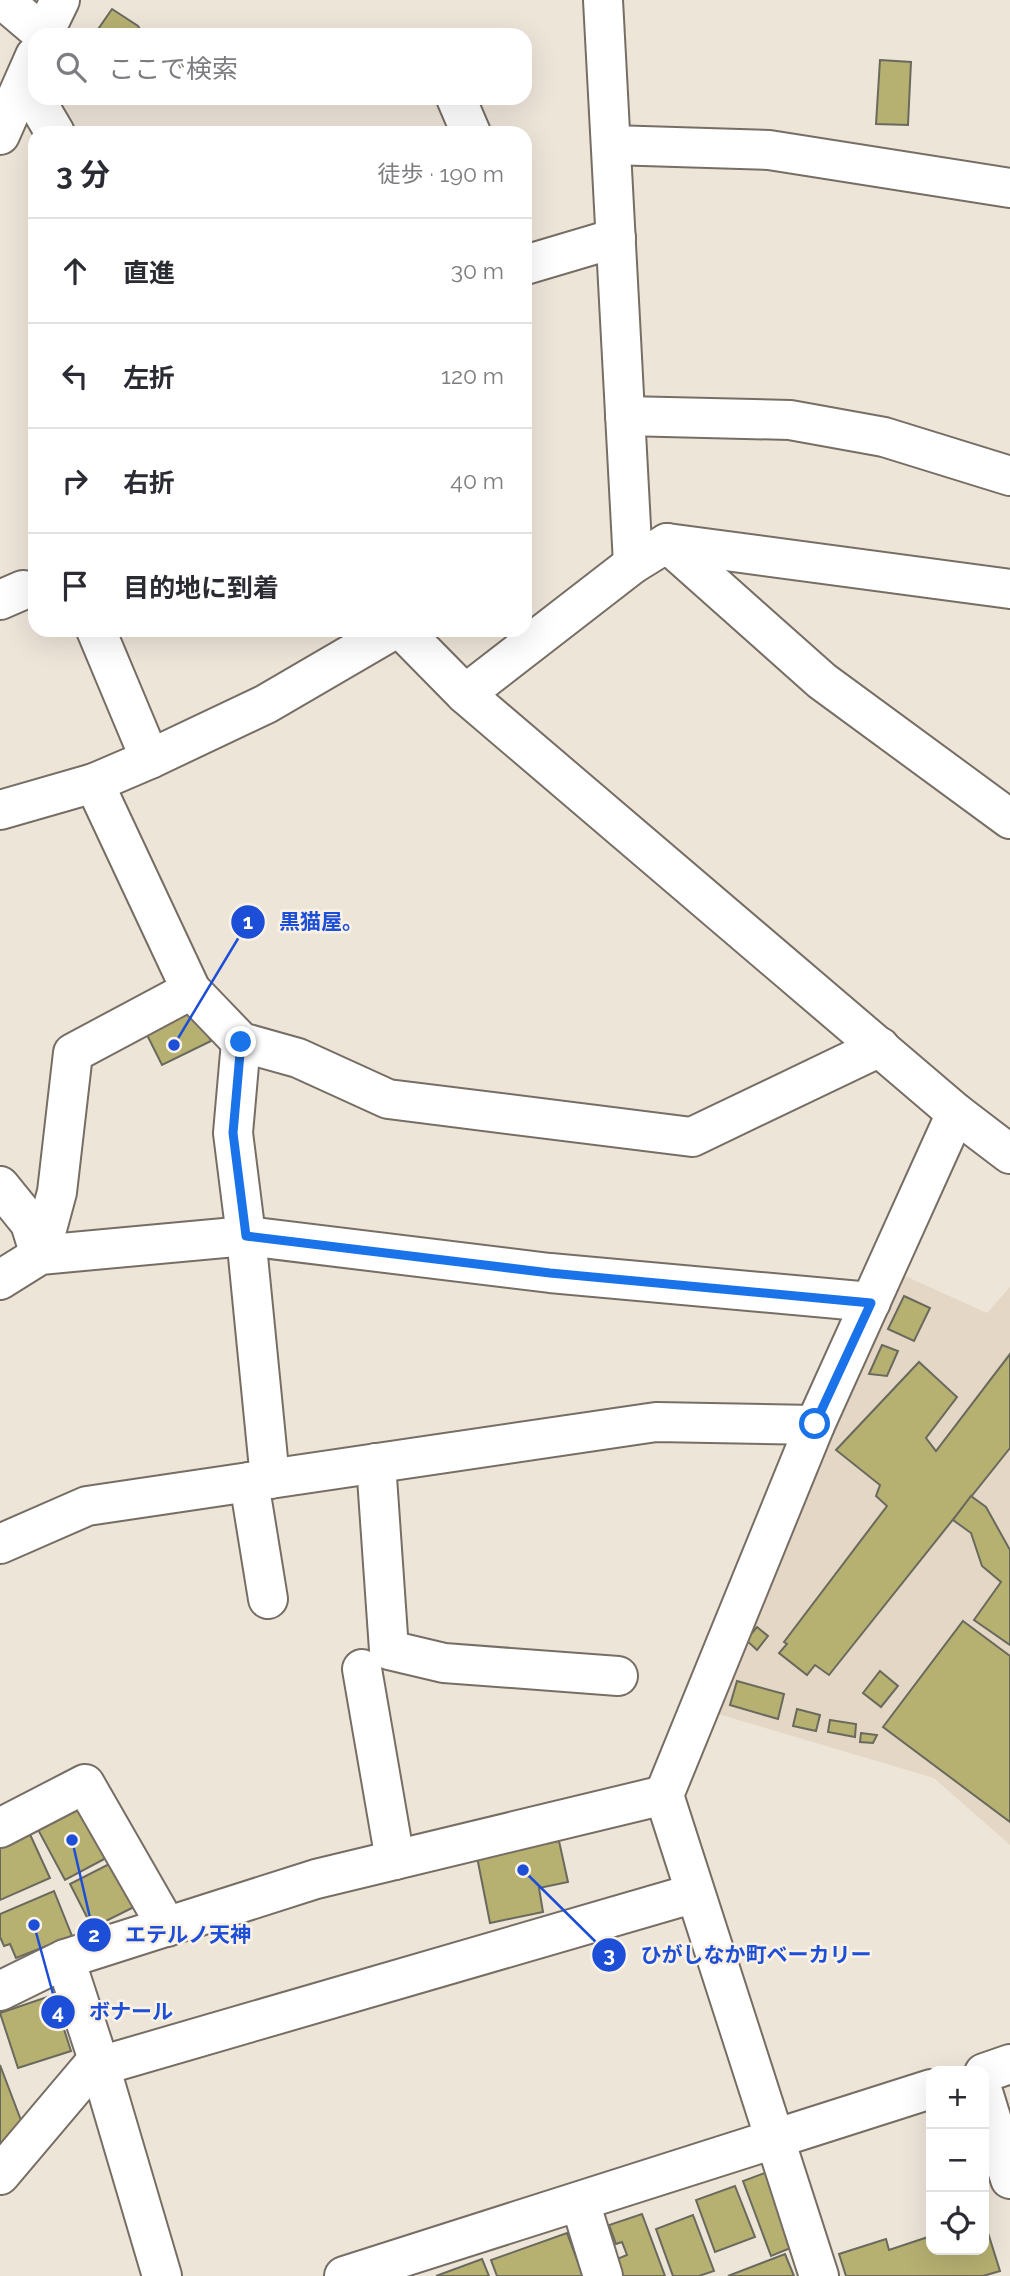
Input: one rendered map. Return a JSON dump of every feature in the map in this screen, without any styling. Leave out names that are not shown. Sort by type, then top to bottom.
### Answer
[{"type":"main road","points":[[2,0],[35,28]]},
{"type":"main road","points":[[46,28],[60,0]]},
{"type":"main road","points":[[603,0],[633,564]]},
{"type":"main road","points":[[0,135],[28,73]]},
{"type":"main road","points":[[44,105],[52,126]]},
{"type":"main road","points":[[459,105],[468,126]]},
{"type":"main road","points":[[611,145],[769,150],[1010,188]]},
{"type":"main road","points":[[532,259],[616,238]]},
{"type":"main road","points":[[625,416],[790,420],[884,437],[1010,476]]},
{"type":"main road","points":[[667,543],[822,681],[1009,816]]},
{"type":"main road","points":[[465,694],[633,564],[667,543],[1010,589]]},
{"type":"main road","points":[[99,637],[150,759]]},
{"type":"main road","points":[[0,810],[94,783],[150,759],[266,704],[381,637]]},
{"type":"main road","points":[[409,637],[465,694],[956,1113],[1010,1154]]},
{"type":"main road","points":[[94,783],[191,990],[241,1042],[298,1058],[388,1099],[692,1138],[880,1047]]},
{"type":"main road","points":[[40,1255],[57,1192],[73,1053],[191,990]]},
{"type":"main road","points":[[241,1042],[233,1133],[246,1236],[268,1599]]},
{"type":"main road","points":[[819,2276],[664,1795],[815,1424],[956,1113]]},
{"type":"main road","points":[[0,1186],[30,1223],[40,1255]]},
{"type":"main road","points":[[0,1280],[40,1255],[246,1236],[550,1273],[871,1303]]},
{"type":"main road","points":[[0,1544],[87,1506],[656,1422],[815,1424]]},
{"type":"main road","points":[[376,1464],[389,1650],[444,1663],[618,1676]]},
{"type":"main road","points":[[362,1669],[395,1860]]},
{"type":"main road","points":[[0,1828],[85,1784],[167,1927]]},
{"type":"main road","points":[[0,1992],[65,1959],[316,1879],[664,1795]]},
{"type":"main road","points":[[0,2175],[99,2063],[695,1893]]},
{"type":"main road","points":[[65,1959],[162,2276]]},
{"type":"main road","points":[[989,2071],[1010,2064]]},
{"type":"main road","points":[[365,2273],[926,2091]]},
{"type":"main road","points":[[989,2111],[1010,2179]]},
{"type":"main road","points":[[580,2202],[603,2276]]},
{"type":"shaded area","points":[[892,1270],[987,1313],[1010,1287],[1010,1845],[934,1778],[708,1711]]},
{"type":"building","points":[[112,9],[139,28],[99,28]]},
{"type":"building","points":[[880,60],[911,62],[908,125],[876,124]]},
{"type":"building","points":[[193,1006],[211,1041],[162,1065],[145,1031]]},
{"type":"building","points":[[904,1296],[930,1308],[914,1341],[888,1329]]},
{"type":"building","points":[[882,1345],[898,1351],[887,1376],[869,1374]]},
{"type":"building","points":[[1010,1354],[1010,1448],[829,1675],[815,1665],[807,1675],[779,1653],[787,1644],[784,1642],[887,1506],[876,1496],[880,1485],[836,1450],[919,1362],[957,1397],[926,1438],[936,1451]]},
{"type":"building","points":[[971,1496],[986,1507],[1010,1550],[1010,1645],[974,1620],[1001,1582],[982,1566],[971,1533],[953,1520]]},
{"type":"building","points":[[963,1621],[1010,1656],[1010,1822],[883,1727]]},
{"type":"building","points":[[757,1627],[768,1636],[757,1650],[746,1640]]},
{"type":"building","points":[[880,1671],[898,1686],[881,1707],[863,1693]]},
{"type":"building","points":[[737,1681],[784,1694],[778,1719],[730,1705]]},
{"type":"building","points":[[797,1709],[820,1715],[816,1731],[793,1726]]},
{"type":"building","points":[[830,1720],[856,1724],[855,1737],[828,1732]]},
{"type":"building","points":[[861,1733],[877,1735],[873,1743],[860,1742]]},
{"type":"building","points":[[78,1800],[108,1857],[65,1880],[35,1824]]},
{"type":"building","points":[[28,1830],[50,1878],[0,1900],[0,1842]]},
{"type":"building","points":[[559,1841],[568,1882],[539,1888],[543,1912],[490,1923],[477,1857]]},
{"type":"building","points":[[115,1861],[138,1905],[100,1924],[97,1919],[90,1923],[70,1884]]},
{"type":"building","points":[[54,1891],[72,1936],[16,1958],[10,1944],[4,1946],[0,1937],[0,1914]]},
{"type":"building","points":[[53,1995],[71,2051],[18,2068],[0,2013]]},
{"type":"building","points":[[0,2065],[22,2123],[0,2147]]},
{"type":"building","points":[[770,2171],[798,2245],[771,2256],[743,2181]]},
{"type":"building","points":[[735,2186],[755,2237],[715,2252],[696,2200]]},
{"type":"building","points":[[642,2214],[665,2276],[622,2276],[617,2259],[627,2255],[622,2242],[616,2244],[609,2225]]},
{"type":"building","points":[[693,2215],[714,2271],[699,2276],[673,2276],[656,2229]]},
{"type":"building","points":[[567,2233],[583,2276],[497,2276],[491,2260]]},
{"type":"building","points":[[989,2236],[1000,2271],[983,2276],[846,2276],[839,2254],[886,2239],[889,2250],[926,2238],[926,2255],[989,2255]]},
{"type":"building","points":[[785,2254],[794,2276],[728,2276]]},
{"type":"building","points":[[482,2259],[489,2276],[436,2276]]},
{"type":"place","name":"黒猫屋。","points":[[174,1045]]},
{"type":"place","name":"エテルノ天神","points":[[72,1840]]},
{"type":"place","name":"ひがしなか町ベーカリー","points":[[523,1870]]},
{"type":"place","name":"ボナール","points":[[34,1925]]},
{"type":"route","points":[[241,1042],[233,1133],[246,1236],[550,1273],[871,1303],[815,1424]]}]
